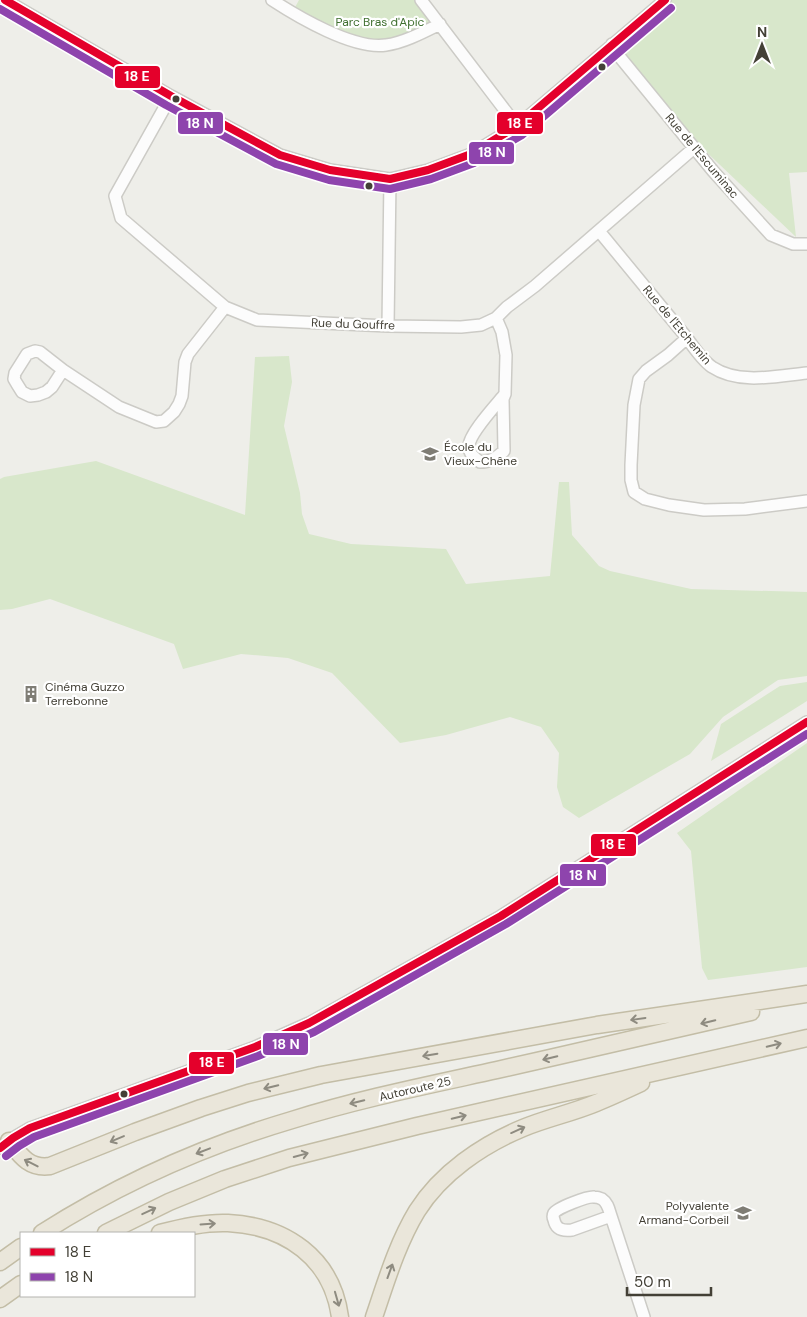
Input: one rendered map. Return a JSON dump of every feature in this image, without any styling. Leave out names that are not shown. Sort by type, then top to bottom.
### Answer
[{"type":"highway","points":[[4,1144],[31,1164],[39,1167],[50,1166],[201,1108],[248,1093],[321,1075],[597,1025],[807,994]]},
{"type":"highway","name":"Autoroute 25","points":[[44,1232],[94,1202],[154,1172],[196,1154],[292,1120],[357,1102],[807,999]]},
{"type":"highway","points":[[108,1232],[176,1199],[234,1176],[289,1158],[376,1136],[807,1038]]},
{"type":"highway","points":[[374,1317],[393,1263],[409,1227],[425,1200],[448,1174],[474,1154],[505,1136],[533,1124],[595,1104],[673,1069]]},
{"type":"highway","points":[[165,1232],[198,1225],[226,1223],[251,1226],[282,1236],[299,1245],[325,1272],[335,1293],[340,1317]]},
{"type":"highway","points":[[0,1262],[20,1248]]},
{"type":"highway","points":[[0,1300],[20,1285]]},
{"type":"highway","points":[[0,1300],[20,1291]]},
{"type":"street","points":[[5,0],[171,96],[280,155],[330,170],[390,178],[428,170],[471,154],[517,126],[664,0]]},
{"type":"street","points":[[272,0],[292,13],[336,35],[361,44],[385,45],[415,36],[440,24]]},
{"type":"street","points":[[421,0],[517,126]]},
{"type":"street","name":"Rue de l'Escuminac","points":[[612,44],[619,56],[694,148],[771,235],[793,244],[807,244]]},
{"type":"street","name":"Rue du Gouffre","points":[[171,96],[115,196],[121,218],[225,307],[257,320],[388,326],[461,327],[482,325],[496,318],[694,148]]},
{"type":"street","points":[[388,326],[390,178]]},
{"type":"street","name":"Rue de l'Etchemin","points":[[599,231],[698,353],[711,366],[725,374],[750,378],[807,373]]},
{"type":"street","points":[[63,370],[119,407],[156,422],[164,421],[174,412],[182,396],[185,362],[188,354],[225,307]]},
{"type":"street","points":[[496,318],[502,332],[506,356],[505,394],[503,399],[504,451],[496,458],[480,462],[471,454],[469,446],[472,436],[505,394]]},
{"type":"street","points":[[687,338],[646,371],[640,379],[634,405],[631,465],[631,480],[634,492],[645,499],[704,510],[745,509],[807,501]]},
{"type":"street","points":[[4,1144],[30,1128],[255,1047],[309,1023],[501,916],[807,722]]},
{"type":"street","points":[[611,1216],[566,1231],[559,1229],[554,1224],[553,1217],[554,1212],[560,1208],[593,1197],[602,1199],[606,1203],[611,1216],[644,1317]]},
{"type":"green space","name":"Parc Bras d'Apic","points":[[299,0],[421,0],[440,24],[415,36],[361,44],[292,13]]},
{"type":"green space","points":[[668,0],[807,0],[807,172],[789,173],[796,237],[699,145],[617,45]]},
{"type":"green space","points":[[289,356],[292,382],[284,426],[300,493],[302,514],[309,534],[351,544],[446,549],[466,584],[550,576],[559,482],[569,482],[572,535],[599,566],[610,571],[691,589],[807,592],[807,676],[778,680],[723,717],[690,754],[579,818],[563,807],[557,787],[559,753],[541,727],[510,717],[446,735],[400,743],[332,673],[288,658],[241,654],[183,669],[174,644],[50,599],[12,609],[0,610],[0,479],[96,461],[245,515],[255,357]]},
{"type":"green space","points":[[807,682],[807,701],[711,761],[721,724],[780,686]]},
{"type":"green space","points":[[807,743],[807,967],[708,980],[702,968],[691,851],[677,833]]},
{"type":"transit line","points":[[5,0],[171,96],[280,155],[330,170],[390,179],[428,170],[471,154],[517,126],[665,0]]},
{"type":"transit line","points":[[0,9],[166,105],[276,164],[329,180],[390,189],[431,179],[474,163],[522,135],[671,8]]},
{"type":"transit line","points":[[0,1148],[30,1128],[255,1047],[309,1023],[501,916],[807,722]]},
{"type":"transit line","points":[[6,1156],[34,1137],[258,1056],[314,1032],[506,924],[807,734]]},
{"type":"place","name":"École du Vieux-Chêne","points":[[430,454]]},
{"type":"place","name":"Cinéma Guzzo Terrebonne","points":[[31,694]]},
{"type":"place","name":"Polyvalente Armand-Corbeil","points":[[743,1213]]}]
